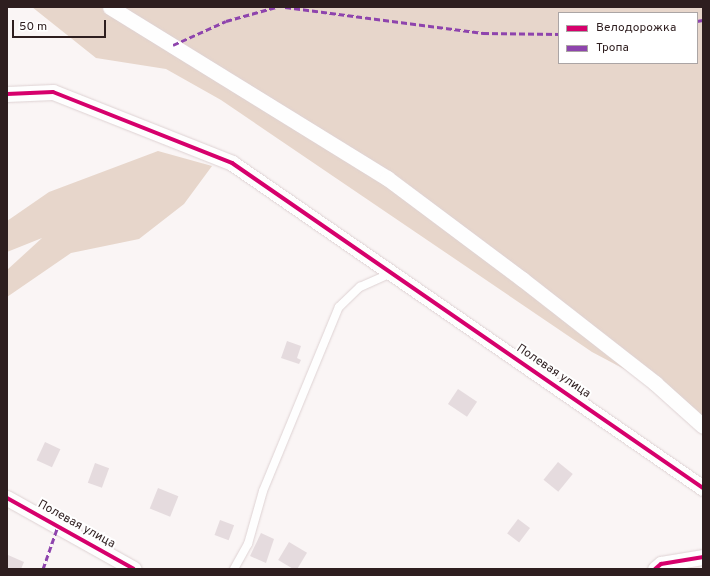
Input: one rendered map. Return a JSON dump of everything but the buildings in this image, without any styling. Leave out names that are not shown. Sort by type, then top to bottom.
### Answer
[{"type":"street","points":[[110,7],[387,178],[522,278],[703,426]]},
{"type":"street","name":"Полевая улица","points":[[7,94],[53,92],[232,164],[703,488]]},
{"type":"street","name":"Полевая улица","points":[[7,498],[134,569]]},
{"type":"street","points":[[654,569],[661,564],[703,557]]},
{"type":"lane","points":[[234,569],[248,544],[263,491],[339,307],[360,287],[391,273]]},
{"type":"shaded area","points":[[32,7],[703,7],[703,420],[660,388],[592,352],[221,100],[166,69],[96,58]]},
{"type":"shaded area","points":[[158,151],[212,166],[184,204],[139,239],[71,253],[7,297],[7,270],[42,238],[7,252],[7,221],[49,192]]},
{"type":"marked path","points":[[173,45],[226,21],[276,7]]},
{"type":"marked path","points":[[285,7],[483,33],[558,34]]},
{"type":"marked path","points":[[698,21],[703,20]]},
{"type":"marked path","points":[[43,569],[58,526]]},
{"type":"cycle path","points":[[7,94],[53,92],[232,163],[703,488]]},
{"type":"cycle path","points":[[7,498],[134,569]]},
{"type":"cycle path","points":[[655,569],[661,564],[703,557]]}]
